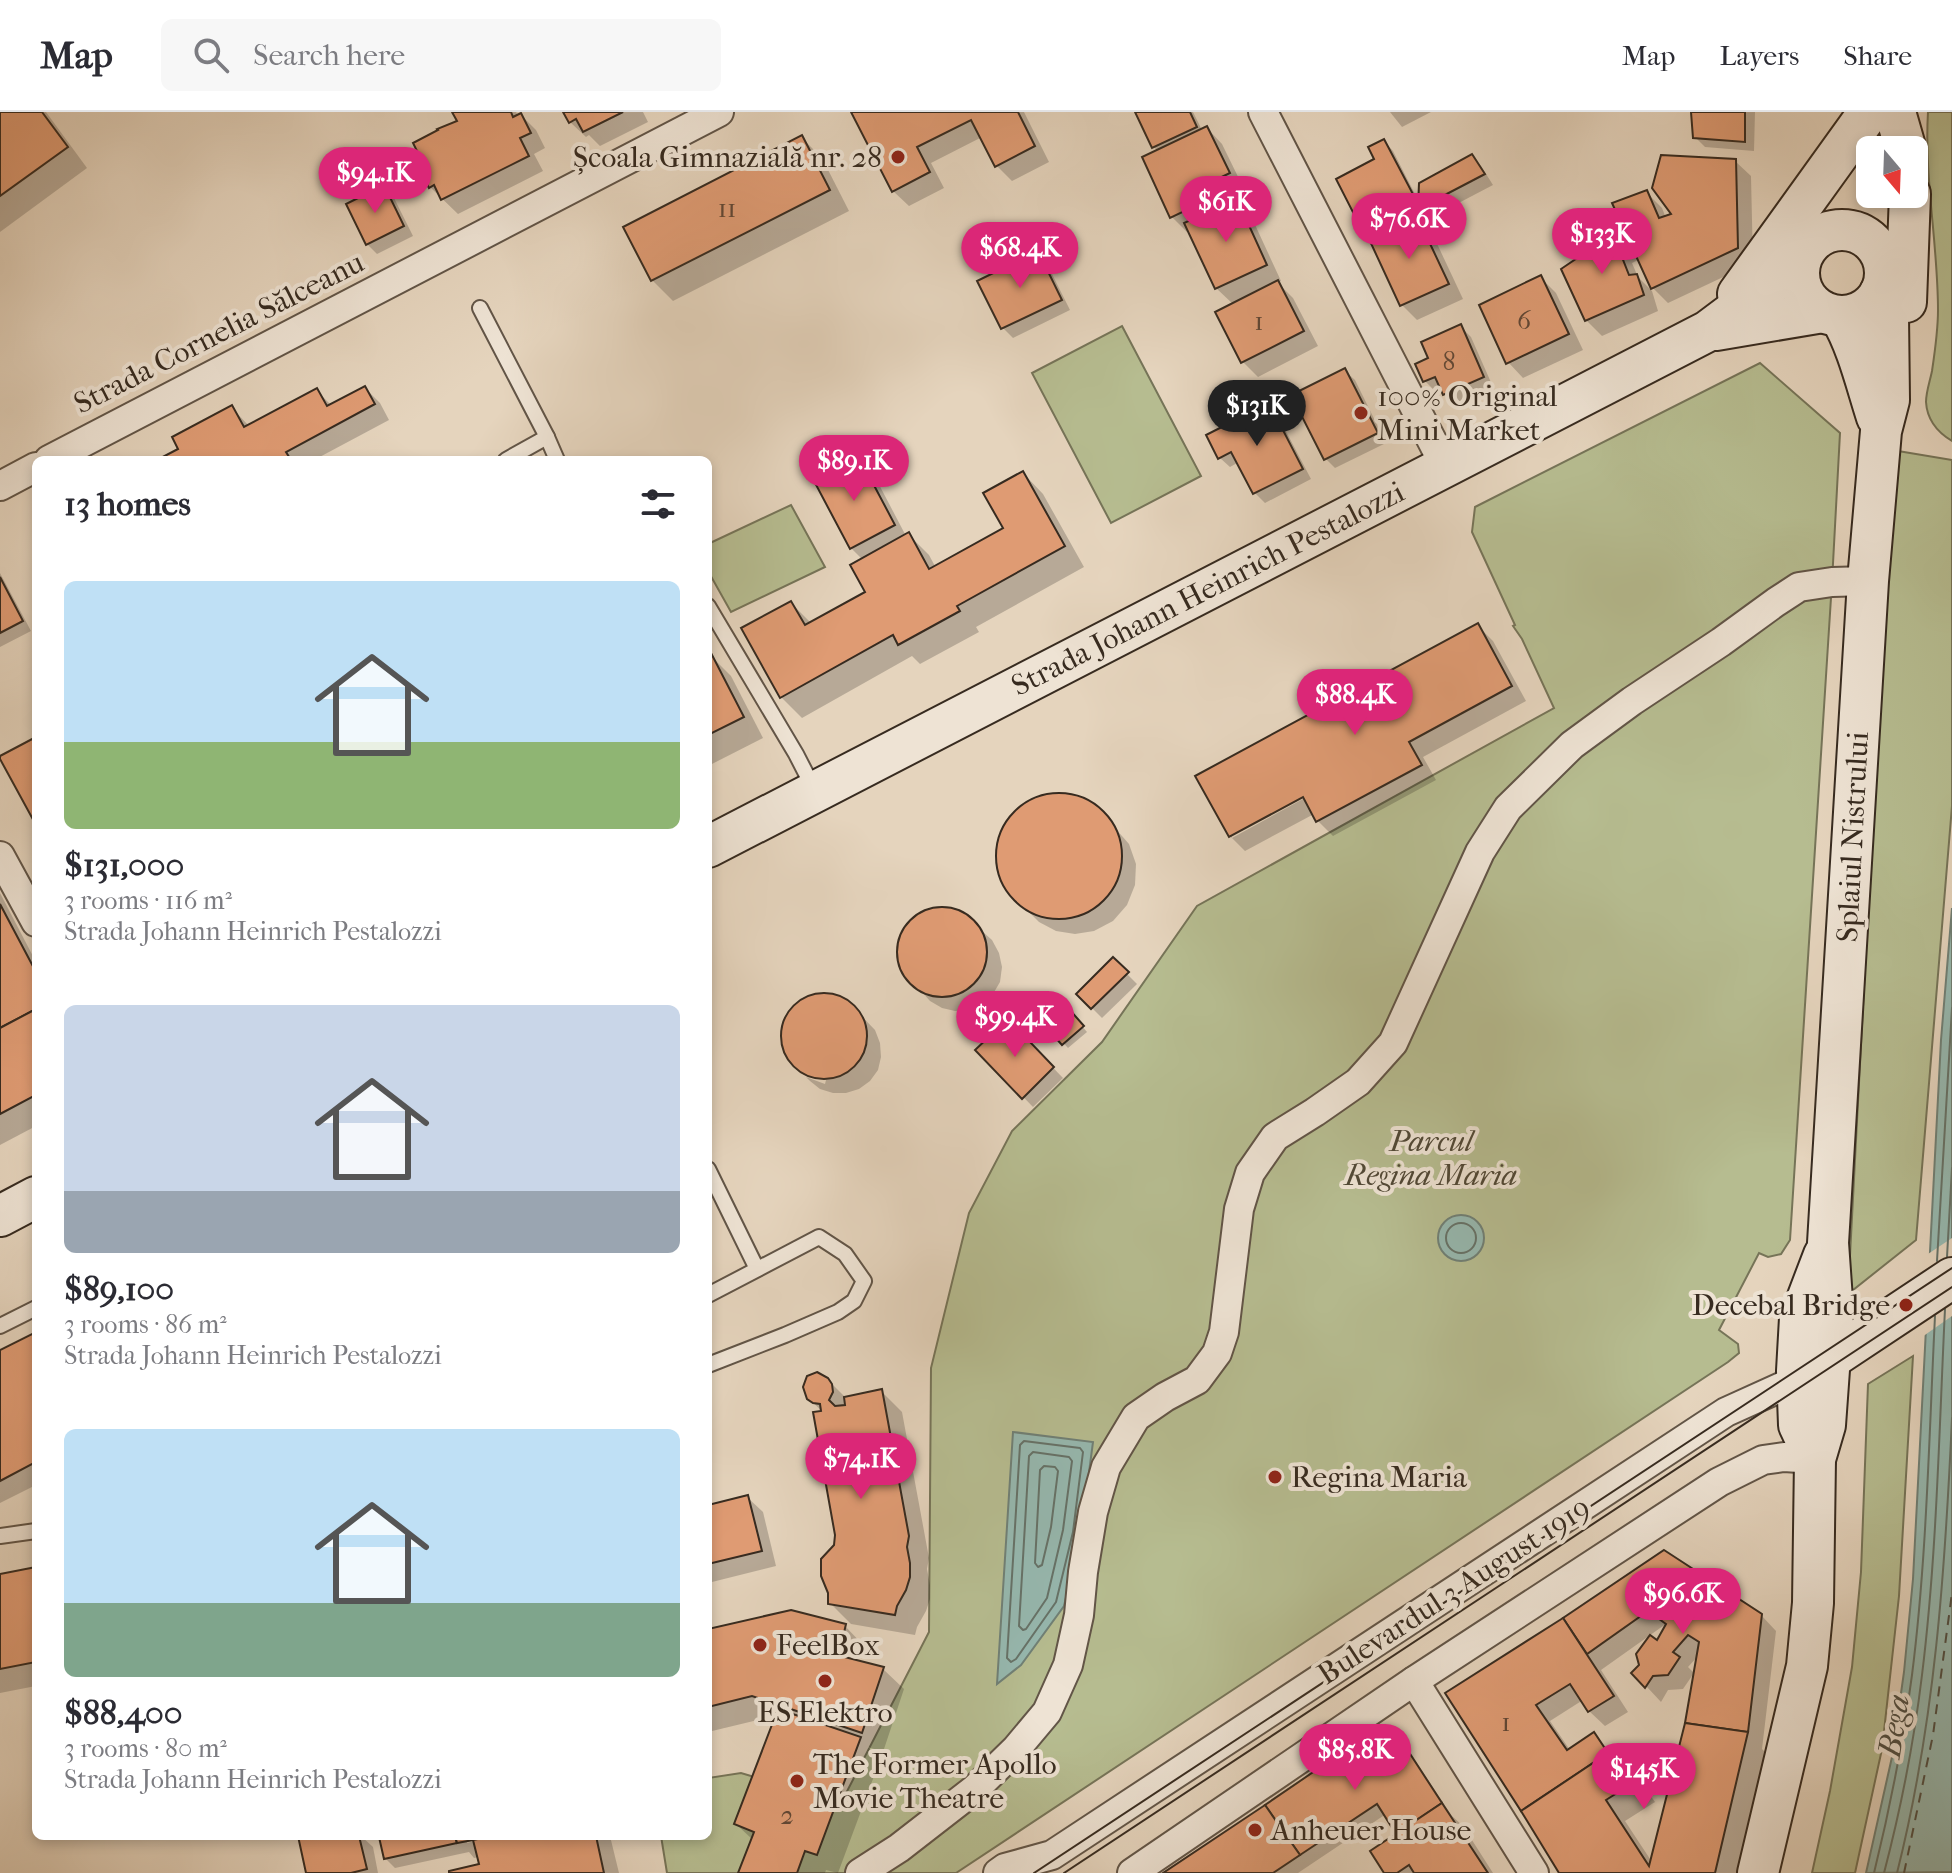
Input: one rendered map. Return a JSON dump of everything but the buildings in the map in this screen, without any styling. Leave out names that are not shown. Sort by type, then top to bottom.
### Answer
[{"type":"main road","points":[[1708,331],[1743,288],[1869,112]]},
{"type":"main road","points":[[1828,232],[1877,112]]},
{"type":"main road","points":[[1887,112],[1887,136]]},
{"type":"main road","points":[[1895,112],[1902,136]]},
{"type":"main road","points":[[1882,280],[1881,255],[1874,244],[1853,231],[1841,230],[1818,236],[1810,243],[1800,262],[1798,274],[1805,296],[1813,305],[1831,314],[1852,315],[1873,303],[1882,280],[1885,208]]},
{"type":"main road","points":[[1885,416],[1903,369],[1909,208]]},
{"type":"main road","name":"Strada Johann Heinrich Pestalozzi","points":[[712,845],[1708,331],[1800,262]]},
{"type":"main road","name":"Splaiul Nistrului","points":[[1758,1873],[1807,1666],[1813,1603],[1815,1459],[1825,1425],[1813,1370],[1833,1314],[1828,1243],[1868,581],[1885,416],[1888,316],[1882,280]]},
{"type":"main road","name":"Strada Johann Heinrich Pestalozzi","points":[[1708,331],[1831,314]]},
{"type":"main road","name":"Splaiul Nistrului","points":[[1831,314],[1849,331],[1885,416]]},
{"type":"main road","points":[[0,1216],[32,1199]]},
{"type":"main road","points":[[1813,1370],[1952,1278]]},
{"type":"street","name":"Strada Cornelia Sălceanu","points":[[56,456],[687,119],[719,112]]},
{"type":"street","points":[[1263,112],[1446,468]]},
{"type":"street","points":[[0,486],[32,469]]},
{"type":"street","points":[[860,1873],[899,1848],[975,1789],[1016,1749],[1047,1712],[1068,1665],[1079,1615],[1093,1512],[1106,1467],[1136,1417],[1197,1380],[1217,1353],[1224,1332],[1239,1209],[1250,1173],[1275,1137],[1358,1082],[1393,1043],[1480,852],[1508,808],[1572,745],[1799,587],[1868,581]]},
{"type":"street","points":[[0,856],[32,915]]},
{"type":"street","name":"Bulevardul 3 August 1919","points":[[998,1873],[1005,1868],[1052,1855],[1726,1412],[1813,1370]]},
{"type":"street","name":"Bulevardul 3 August 1919","points":[[1132,1873],[1414,1681],[1719,1482],[1763,1460],[1784,1457],[1815,1459]]},
{"type":"street","points":[[1414,1681],[1534,1873]]},
{"type":"lane","points":[[480,308],[555,456]]},
{"type":"lane","points":[[513,456],[547,437]]},
{"type":"lane","points":[[712,613],[796,754],[815,792]]},
{"type":"lane","points":[[712,1177],[757,1269]]},
{"type":"lane","points":[[712,1293],[819,1237],[845,1254],[864,1281],[854,1301],[838,1312],[712,1363]]},
{"type":"lane","points":[[0,1326],[32,1310]]},
{"type":"lane","points":[[0,1536],[32,1532]]},
{"type":"green space","points":[[1928,112],[1952,112],[1952,441],[1934,424],[1926,402],[1938,310]]},
{"type":"green space","points":[[1122,326],[1201,476],[1111,523],[1032,373]]},
{"type":"green space","name":"Parcul Regina Maria","points":[[1760,363],[1840,433],[1790,1240],[1781,1254],[1768,1257],[1759,1253],[1719,1330],[1738,1344],[1739,1353],[956,1873],[667,1873],[662,1840],[712,1840],[712,1777],[741,1773],[841,1803],[929,1632],[931,1368],[969,1213],[1012,1131],[1102,1042],[1197,906],[1554,708],[1513,626],[1472,532],[1475,507]]},
{"type":"green space","points":[[1892,450],[1952,460],[1952,806],[1916,1240],[1848,1294]]},
{"type":"green space","points":[[791,505],[825,567],[731,612],[712,578],[712,542]]},
{"type":"green space","points":[[1913,1356],[1899,1596],[1882,1749],[1855,1873],[1812,1873],[1852,1667],[1861,1572],[1868,1384]]},
{"type":"water","points":[[1952,908],[1952,1872],[1866,1873],[1892,1757],[1913,1579],[1941,1040]]},
{"type":"water","points":[[1461,1215],[1477,1222],[1484,1238],[1477,1254],[1461,1261],[1445,1254],[1438,1238],[1445,1222]]},
{"type":"water","points":[[1013,1432],[1093,1442],[1081,1533],[1064,1606],[1021,1665],[997,1684]]},
{"type":"pier","points":[[1952,1238],[1952,1316],[1922,1337],[1925,1256]]},
{"type":"ferry route","points":[[1904,1873],[1933,1735],[1952,1593]]},
{"type":"tram line","points":[[1034,1873],[1952,1268]]},
{"type":"tram line","points":[[1064,1873],[1952,1287]]},
{"type":"place","name":"Școala Gimnazială nr. 28","points":[[898,157]]},
{"type":"place","name":"100% Original Mini Market","points":[[1361,413]]},
{"type":"place","name":"Decebal Bridge","points":[[1906,1305]]},
{"type":"place","name":"Regina Maria","points":[[1275,1477]]},
{"type":"place","name":"FeelBox","points":[[760,1645]]},
{"type":"place","name":"ES Elektro","points":[[825,1681]]},
{"type":"place","name":"The Former Apollo Movie Theatre","points":[[797,1781]]},
{"type":"place","name":"Anheuer House","points":[[1255,1830]]},
{"type":"water label","name":"Bega","points":[[1894,1726]]}]
